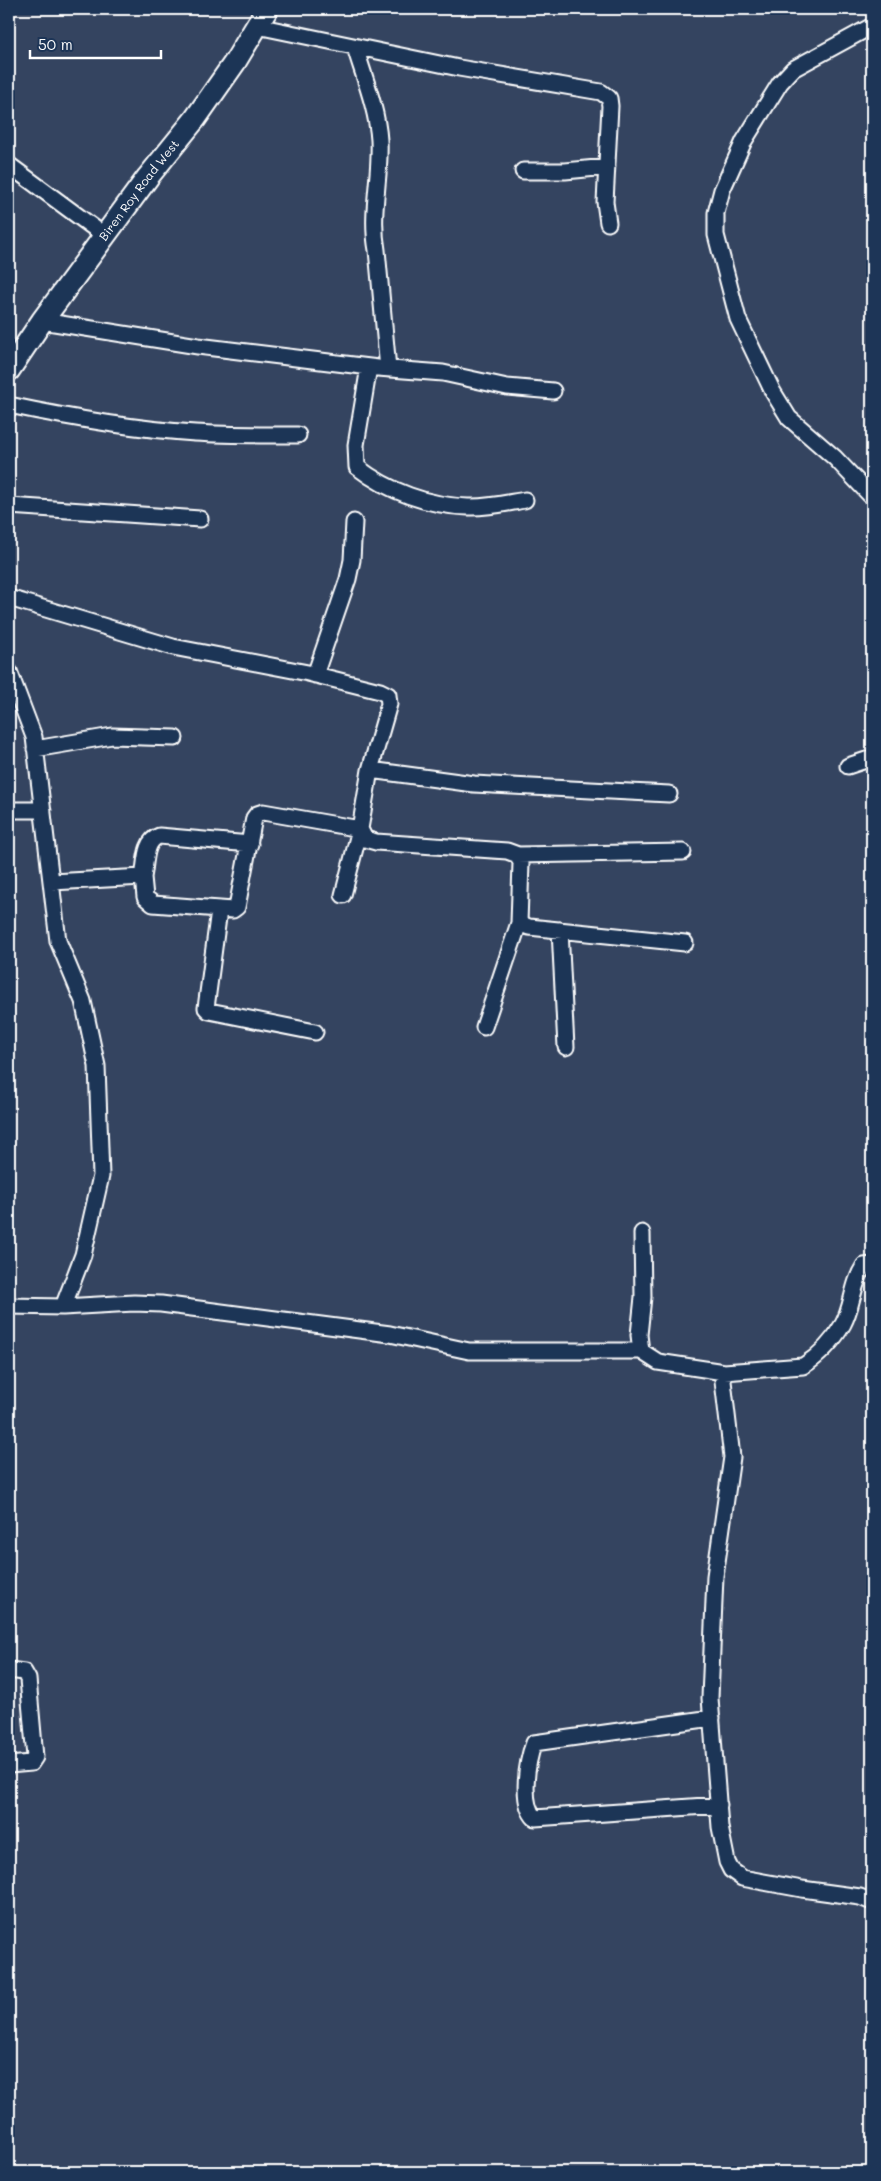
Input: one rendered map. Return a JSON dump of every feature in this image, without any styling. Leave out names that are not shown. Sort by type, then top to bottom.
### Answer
[{"type":"main road","name":"Biren Roy Road West","points":[[9,370],[42,321],[148,177],[195,119],[235,62],[262,17]]},
{"type":"street","points":[[262,17],[355,47],[458,68],[601,92],[608,98],[610,106],[605,202],[608,223]]},
{"type":"street","points":[[872,26],[794,69],[780,83],[744,142],[722,190],[716,213],[716,236],[738,319],[773,392],[789,418],[834,458],[872,497]]},
{"type":"street","points":[[355,47],[379,138],[374,233],[388,369]]},
{"type":"street","points":[[9,165],[105,236]]},
{"type":"street","points":[[523,171],[565,171],[607,167]]},
{"type":"street","points":[[42,321],[198,346],[369,367],[443,373],[507,387],[553,391]]},
{"type":"street","points":[[369,367],[356,444],[357,467],[366,474],[407,496],[427,501],[468,507],[525,500]]},
{"type":"street","points":[[9,405],[98,422],[193,433],[245,436],[298,435]]},
{"type":"street","points":[[9,506],[200,519]]},
{"type":"street","points":[[316,675],[348,579],[352,560],[354,522]]},
{"type":"street","points":[[9,598],[173,647],[316,675],[380,691],[388,695],[389,704],[370,770],[360,829],[343,895]]},
{"type":"street","points":[[9,671],[29,719],[35,749],[58,941],[83,1001],[97,1066],[102,1160],[98,1190],[83,1255],[63,1307]]},
{"type":"street","points":[[35,749],[112,736],[175,738]]},
{"type":"street","points":[[848,766],[872,758]]},
{"type":"street","points":[[370,770],[474,784],[669,794]]},
{"type":"street","points":[[9,810],[43,810]]},
{"type":"street","points":[[250,844],[159,836],[153,838],[149,843],[143,877],[145,897],[153,904],[233,910],[237,907],[250,844],[254,818],[257,814],[263,812],[360,829]]},
{"type":"street","points":[[360,829],[365,839],[376,842],[507,851],[518,855],[683,852]]},
{"type":"street","points":[[484,1027],[519,923],[520,863],[518,855]]},
{"type":"street","points":[[52,882],[143,877]]},
{"type":"street","points":[[219,910],[206,1008],[208,1011],[315,1032]]},
{"type":"street","points":[[519,923],[529,927],[685,944]]},
{"type":"street","points":[[560,930],[566,1047]]},
{"type":"street","points":[[641,1351],[640,1335],[643,1297],[642,1233]]},
{"type":"street","points":[[9,1306],[63,1307],[134,1303],[161,1304],[381,1332],[468,1351],[641,1351],[658,1362],[724,1372],[803,1366],[813,1360],[844,1323],[857,1277],[864,1266],[872,1265]]},
{"type":"street","points":[[724,1372],[723,1381],[732,1458],[715,1576],[710,1698],[720,1827],[727,1862],[731,1870],[742,1878],[794,1888],[860,1897],[872,1902]]},
{"type":"street","points":[[9,1670],[24,1672],[28,1679],[35,1758],[31,1763],[9,1765]]},
{"type":"street","points":[[712,1718],[534,1743],[529,1758],[526,1800],[529,1813],[535,1818],[566,1818],[719,1805]]}]
